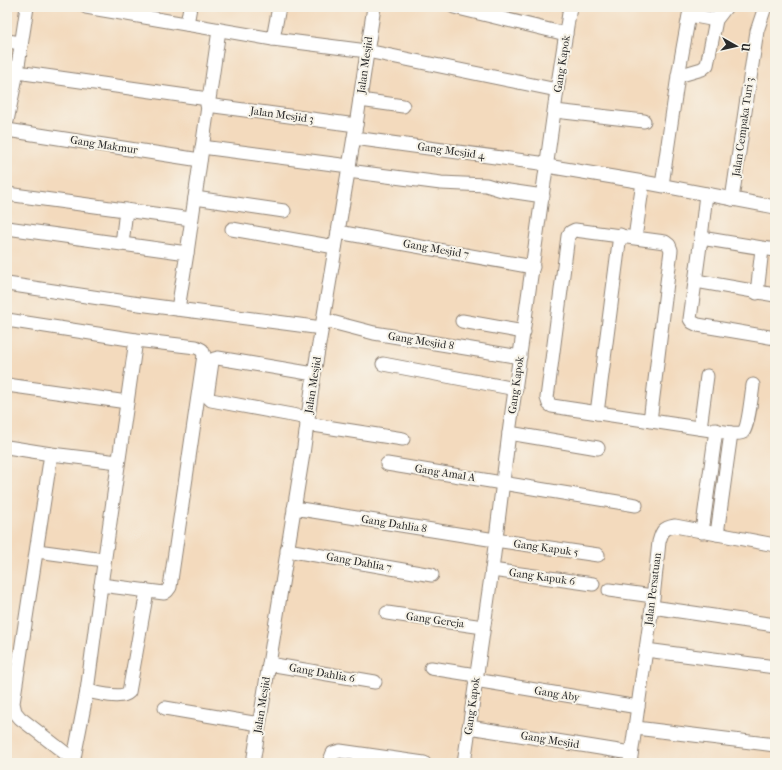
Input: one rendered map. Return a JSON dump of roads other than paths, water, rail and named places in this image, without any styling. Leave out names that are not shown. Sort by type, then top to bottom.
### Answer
[{"type":"street","points":[[7,121],[17,72],[27,7]]},
{"type":"street","points":[[90,7],[141,12],[187,24],[219,30],[367,52],[557,90]]},
{"type":"street","points":[[187,24],[190,7]]},
{"type":"street","points":[[273,39],[279,7]]},
{"type":"street","name":"Jalan Mesjid","points":[[253,763],[314,374],[349,169],[374,7]]},
{"type":"street","points":[[454,7],[566,34]]},
{"type":"street","name":"Gang Kapok","points":[[464,763],[492,570],[557,90],[570,7]]},
{"type":"street","points":[[678,76],[702,69],[707,65],[716,20],[726,7]]},
{"type":"street","name":"Jalan Cempaka Turi 3","points":[[732,199],[757,31],[765,7]]},
{"type":"street","points":[[662,186],[678,76],[690,11],[716,20]]},
{"type":"street","points":[[178,309],[219,30]]},
{"type":"street","points":[[7,41],[21,43]]},
{"type":"street","name":"Jalan Mesjid 3","points":[[17,72],[208,102],[355,132]]},
{"type":"street","points":[[360,100],[403,106]]},
{"type":"street","points":[[555,111],[644,121]]},
{"type":"street","name":"Gang Makmur","points":[[7,130],[200,160]]},
{"type":"street","name":"Gang Mesjid 4","points":[[355,132],[732,199],[775,204]]},
{"type":"street","points":[[202,147],[441,183],[486,185],[502,190],[543,196]]},
{"type":"street","points":[[636,231],[643,182]]},
{"type":"street","points":[[7,194],[192,220]]},
{"type":"street","points":[[706,194],[702,238],[690,319],[694,324],[775,338]]},
{"type":"street","points":[[195,198],[284,211]]},
{"type":"street","points":[[122,244],[126,210]]},
{"type":"street","points":[[7,228],[187,253]]},
{"type":"street","points":[[232,229],[335,247]]},
{"type":"street","points":[[650,421],[671,250],[670,245],[664,242],[620,235],[575,230],[568,236],[547,398],[549,404],[552,406],[597,413],[650,421],[716,430],[731,433],[740,433],[746,429],[753,385]]},
{"type":"street","name":"Gang Mesjid 7","points":[[338,232],[533,267]]},
{"type":"street","points":[[597,413],[620,235]]},
{"type":"street","points":[[702,238],[769,249],[757,293]]},
{"type":"street","points":[[696,282],[775,295]]},
{"type":"street","name":"Gang Mesjid 8","points":[[7,284],[178,309],[323,324],[520,357]]},
{"type":"street","points":[[7,320],[136,340],[196,347],[202,350],[204,356],[170,587],[167,592],[164,593],[101,585]]},
{"type":"street","points":[[462,321],[524,332]]},
{"type":"street","points":[[51,454],[14,696],[14,708],[20,718],[74,762],[87,691],[104,560],[136,340]]},
{"type":"street","points":[[314,374],[218,358],[214,359],[212,362],[207,396],[211,400],[307,421],[403,439]]},
{"type":"street","points":[[383,364],[516,389]]},
{"type":"street","points":[[700,428],[707,376]]},
{"type":"street","points":[[7,384],[127,402]]},
{"type":"street","points":[[702,532],[716,430]]},
{"type":"street","points":[[510,432],[598,448]]},
{"type":"street","points":[[717,534],[731,433]]},
{"type":"street","points":[[7,447],[118,462]]},
{"type":"street","name":"Gang Amal A","points":[[387,464],[636,505]]},
{"type":"street","points":[[709,480],[724,482]]},
{"type":"street","name":"Gang Dahlia 8","points":[[294,508],[495,540]]},
{"type":"street","name":"Jalan Persatuan","points":[[630,758],[636,728],[661,532],[667,527],[675,526],[775,545]]},
{"type":"street","name":"Gang Kapuk 5","points":[[495,540],[598,555]]},
{"type":"street","name":"Gang Dahlia 7","points":[[287,550],[432,575]]},
{"type":"street","points":[[37,551],[104,560]]},
{"type":"street","name":"Gang Kapuk 6","points":[[492,570],[593,584]]},
{"type":"street","points":[[609,590],[652,602],[775,625]]},
{"type":"street","points":[[87,691],[119,696],[129,692],[147,591]]},
{"type":"street","name":"Gang Gereja","points":[[387,613],[483,626]]},
{"type":"street","points":[[646,650],[775,667]]},
{"type":"street","name":"Gang Dahlia 6","points":[[269,664],[375,682]]},
{"type":"street","name":"Gang Aby","points":[[431,668],[476,678],[638,707]]},
{"type":"street","points":[[165,708],[259,724]]},
{"type":"street","name":"Gang Mesjid","points":[[469,727],[630,758]]},
{"type":"street","points":[[636,728],[775,745]]},
{"type":"street","points":[[329,763],[333,753],[340,751],[424,763]]}]
